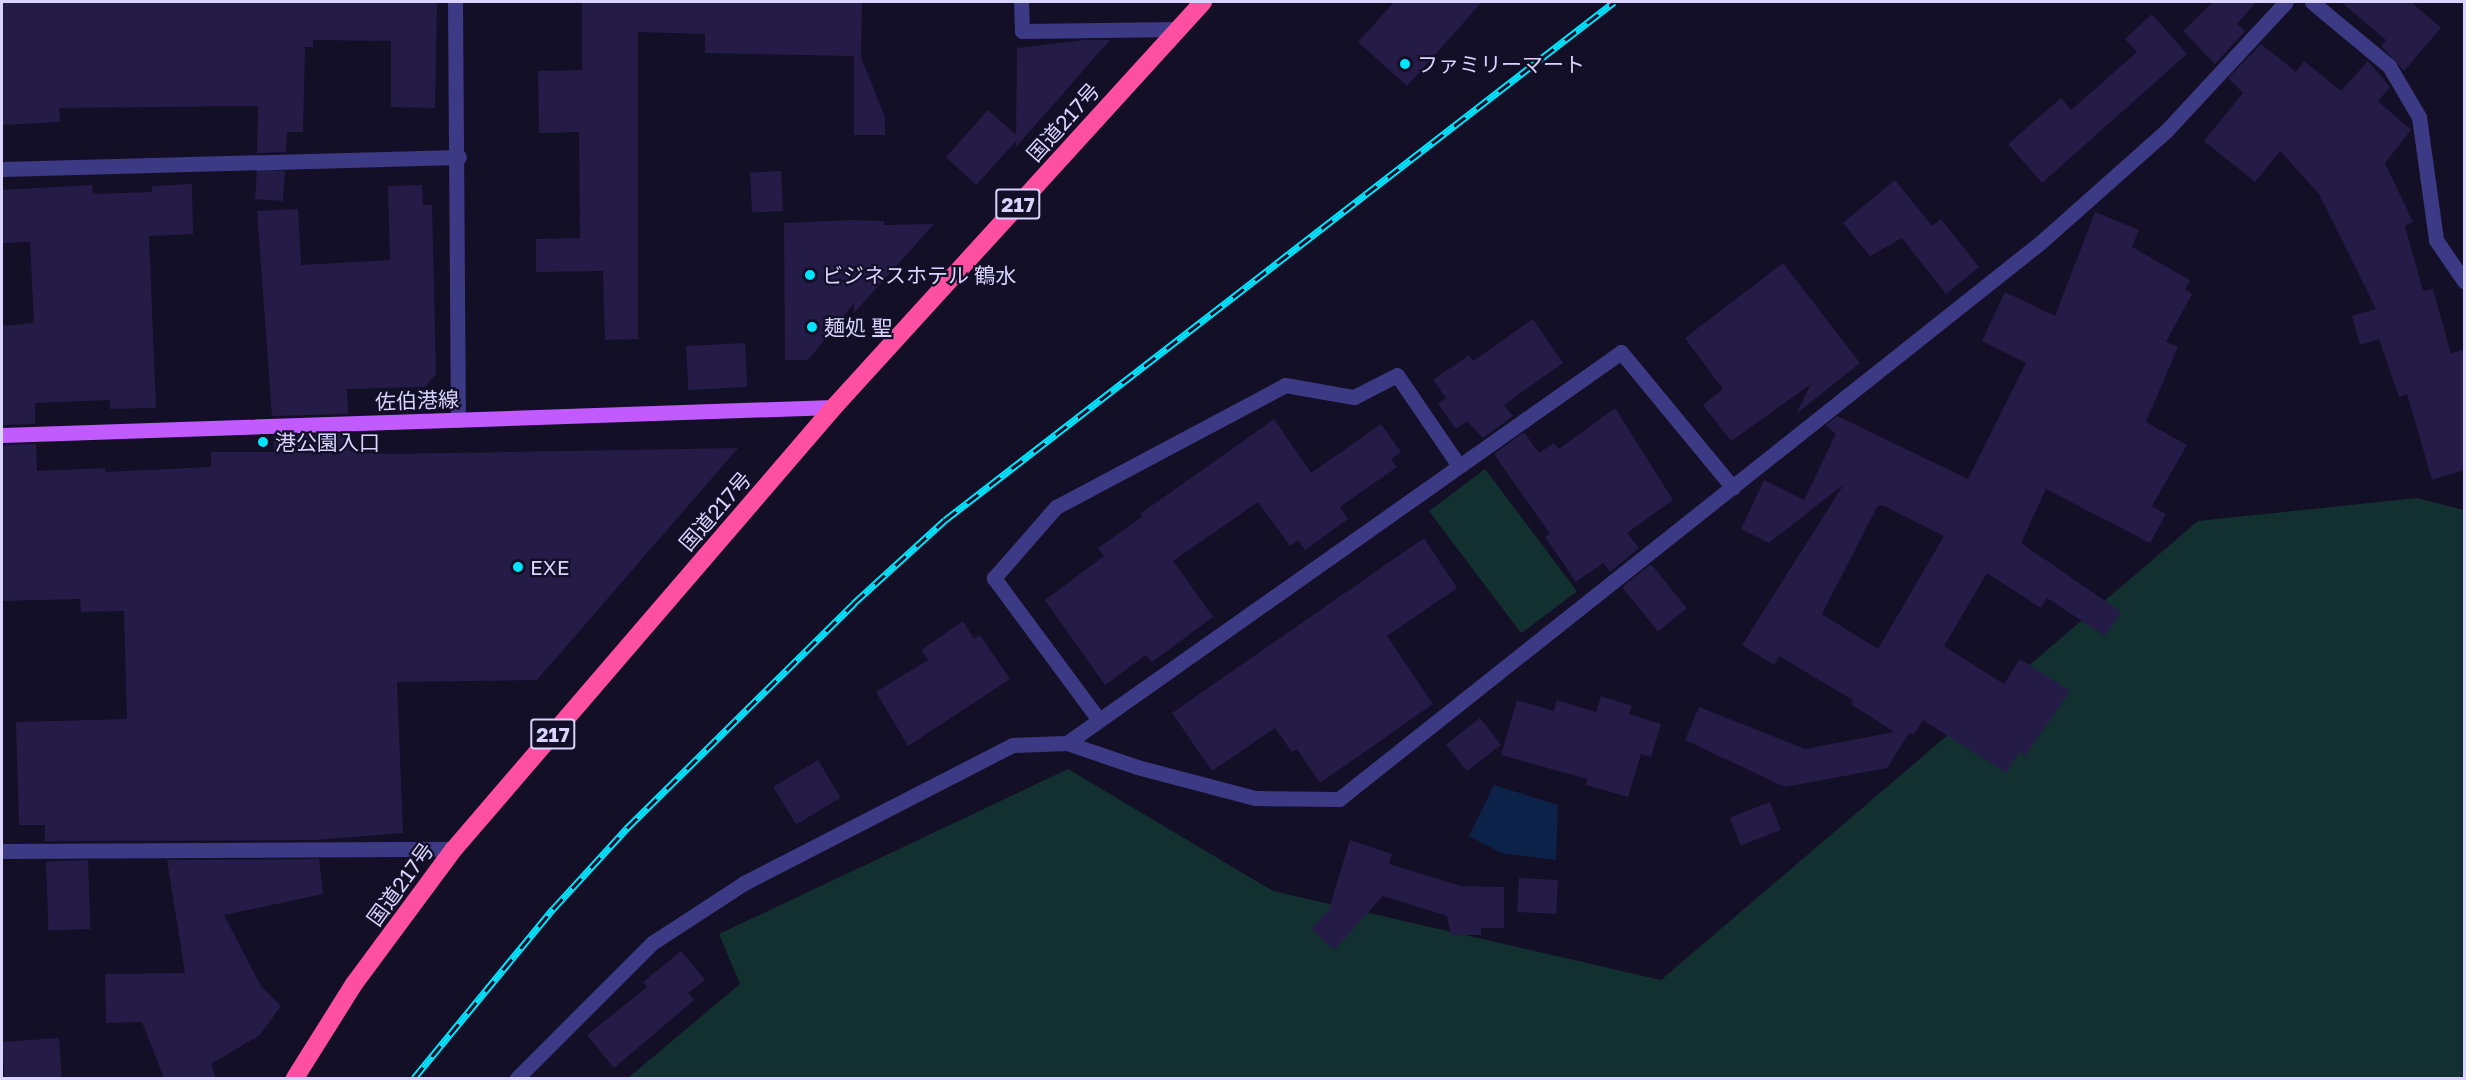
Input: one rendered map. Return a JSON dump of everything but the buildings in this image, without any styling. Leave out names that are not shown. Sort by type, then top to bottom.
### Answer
[{"type":"highway","name":"国道217号","points":[[295,1078],[354,984],[454,849],[834,407],[1203,2]]},
{"type":"main road","name":"佐伯港線","points":[[2,435],[834,407]]},
{"type":"street","points":[[455,2],[459,157],[458,420]]},
{"type":"street","points":[[1021,2],[1022,31],[1178,29]]},
{"type":"street","points":[[518,1078],[652,944],[744,883],[1012,745],[1067,743],[1137,767],[1255,798],[1339,800],[2041,242],[2139,155],[2286,2]]},
{"type":"street","points":[[2312,2],[2389,66],[2419,117],[2436,240],[2464,281]]},
{"type":"street","points":[[2,169],[459,157]]},
{"type":"street","points":[[1067,743],[1621,352],[1733,489]]},
{"type":"street","points":[[1099,720],[994,578],[1056,507],[1285,385],[1354,397],[1397,375],[1459,466]]},
{"type":"street","points":[[2,850],[454,849]]},
{"type":"green space","points":[[1485,469],[1577,591],[1521,633],[1429,511]]},
{"type":"green space","points":[[2417,498],[2464,510],[2464,1078],[628,1078],[740,984],[719,934],[1068,769],[1273,891],[1661,980],[2198,521]]},
{"type":"water","points":[[1494,785],[1558,805],[1556,860],[1501,853],[1469,836]]},
{"type":"railway","points":[[414,1078],[553,909],[627,828],[854,603],[945,520],[1614,2]]},
{"type":"place","name":"ファミリーマート","points":[[1405,64]]},
{"type":"place","name":"ビジネスホテル 鶴水","points":[[810,275]]},
{"type":"place","name":"麺処 聖","points":[[812,327]]},
{"type":"place","name":"港公園入口","points":[[263,442]]},
{"type":"place","name":"EXE","points":[[518,567]]}]
